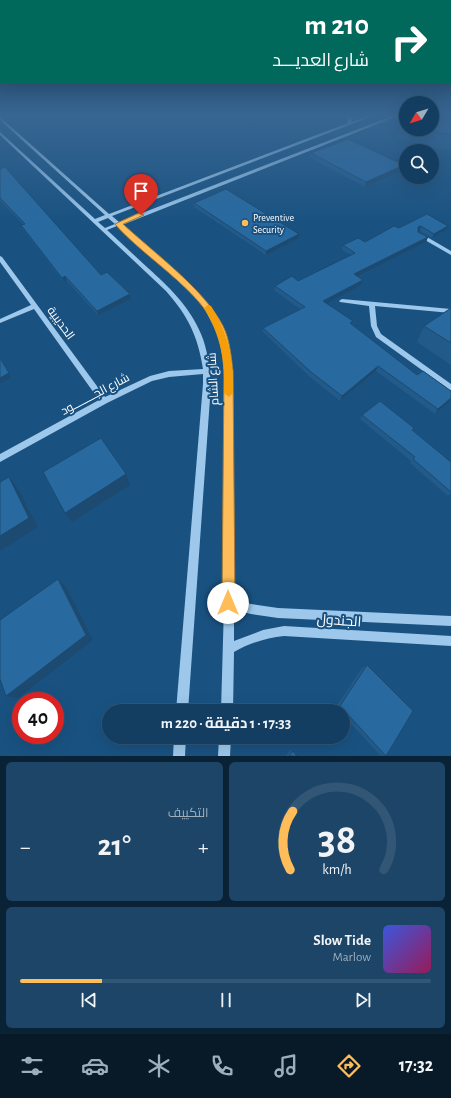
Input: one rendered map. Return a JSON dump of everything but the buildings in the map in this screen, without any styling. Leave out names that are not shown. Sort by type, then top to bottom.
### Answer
[{"type":"street","name":"شارع الشام","points":[[17,151],[95,221],[181,304],[191,318],[199,335],[207,371],[183,704]]},
{"type":"street","name":"شارع الشام","points":[[37,151],[200,298],[213,316],[223,336],[229,371],[229,649],[227,704]]},
{"type":"street","points":[[95,221],[279,151]]},
{"type":"street","points":[[104,230],[305,151]]},
{"type":"street","points":[[419,234],[451,253]]},
{"type":"street","name":"الحديبية","points":[[0,258],[104,401]]},
{"type":"street","points":[[342,301],[372,305],[451,311]]},
{"type":"street","points":[[372,305],[374,326],[378,335],[451,388]]},
{"type":"street","points":[[0,321],[36,306]]},
{"type":"street","name":"شارع الجــــــــود","points":[[0,458],[138,384],[159,376],[207,371]]},
{"type":"street","name":"الجندول","points":[[228,603],[251,609],[278,613],[451,620]]},
{"type":"street","name":"الجندول","points":[[229,649],[252,638],[284,631],[451,641]]},
{"type":"street","points":[[179,756],[180,744]]},
{"type":"street","points":[[224,756],[225,744]]},
{"type":"slow traffic","points":[[208,308],[219,327],[226,348],[229,371],[229,393]]},
{"type":"place","name":"Preventive Security","points":[[245,223]]},
{"type":"route","points":[[141,215],[118,224],[200,298],[219,327],[226,348],[229,371],[228,603]]}]
